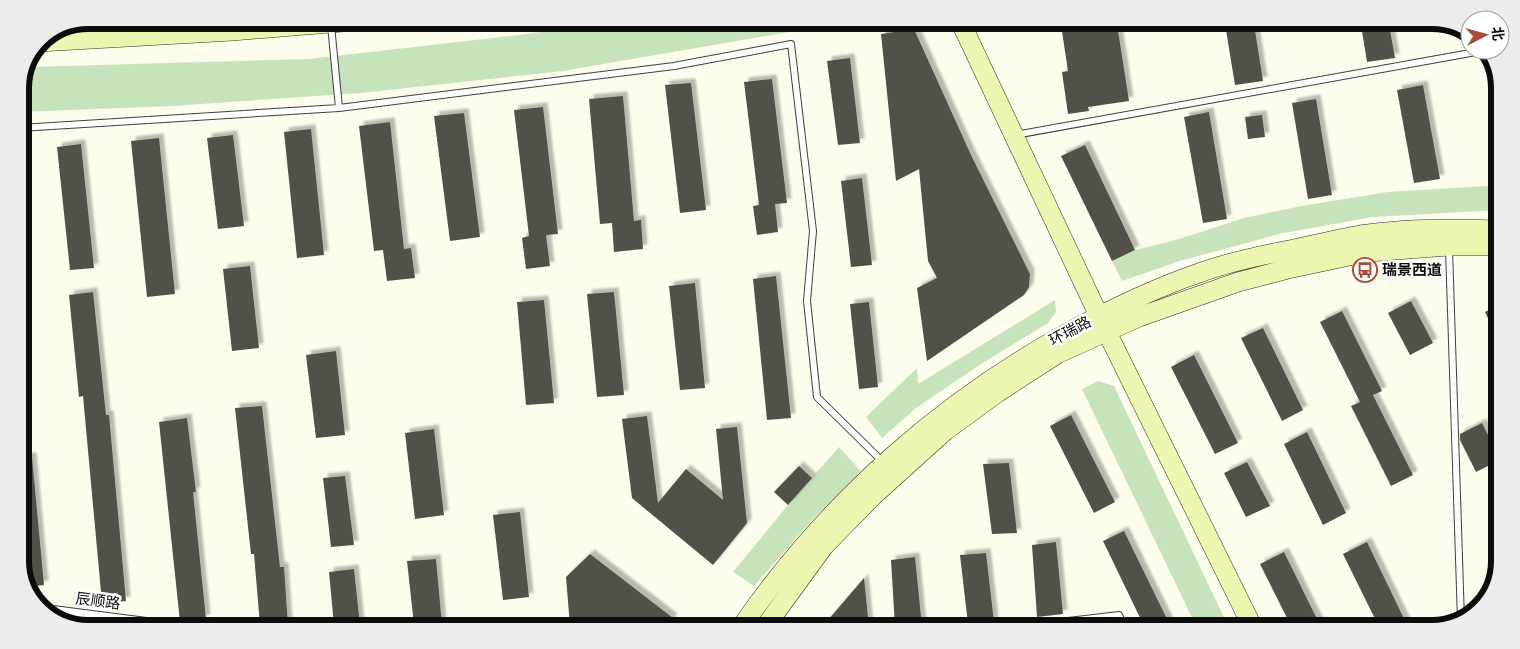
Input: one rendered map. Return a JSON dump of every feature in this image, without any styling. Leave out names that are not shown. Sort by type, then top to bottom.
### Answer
[{"type":"main road","points":[[52,41],[257,29]]},
{"type":"main road","points":[[963,29],[1102,324],[1249,620]]},
{"type":"main road","name":"环瑞路","points":[[1449,237],[1491,231]]},
{"type":"main road","name":"环瑞路","points":[[769,620],[824,546],[874,495],[944,431],[997,393],[1147,293],[1200,272],[1264,255],[1361,235],[1449,237],[1491,245]]},
{"type":"main road","name":"环瑞路","points":[[746,620],[797,553],[884,462],[934,420],[984,383],[1041,347],[1102,324]]},
{"type":"street","name":"辰顺路","points":[[60,613],[115,620]]},
{"type":"lane","points":[[332,29],[339,108]]},
{"type":"lane","points":[[29,127],[339,108],[674,66],[791,44],[813,231],[807,302],[818,397],[884,462]]},
{"type":"lane","points":[[1014,135],[1460,55]]},
{"type":"lane","points":[[1449,237],[1461,612]]},
{"type":"lane","points":[[1085,620],[1119,616],[1121,620]]},
{"type":"green space","points":[[560,29],[806,29],[563,71],[361,93],[172,106],[29,112],[29,84],[33,67],[309,59]]},
{"type":"green space","points":[[1491,186],[1491,210],[1372,217],[1279,234],[1180,261],[1122,281],[1112,261],[1135,250],[1176,240],[1244,218],[1302,206],[1388,192]]},
{"type":"green space","points":[[1055,300],[1056,312],[1048,323],[984,362],[916,408],[882,438],[866,417],[917,368],[918,384]]},
{"type":"green space","points":[[1098,381],[1114,386],[1225,620],[1193,620],[1082,389]]},
{"type":"green space","points":[[839,447],[861,471],[812,520],[754,586],[733,572],[788,505]]},
{"type":"building","points":[[914,29],[971,155],[1030,274],[1029,287],[1024,295],[927,361],[917,288],[937,278],[928,261],[919,169],[896,181],[881,34]]},
{"type":"building","points":[[1062,29],[1118,29],[1129,101],[1088,107],[1089,111],[1068,114],[1062,72],[1068,71]]},
{"type":"building","points":[[1226,29],[1255,29],[1263,81],[1235,85]]},
{"type":"building","points":[[1362,29],[1390,29],[1395,58],[1367,62]]},
{"type":"building","points":[[850,58],[860,143],[838,145],[827,61]]},
{"type":"building","points":[[772,79],[787,203],[775,204],[778,232],[757,235],[753,206],[759,205],[744,82]]},
{"type":"building","points":[[691,83],[706,210],[680,213],[665,85]]},
{"type":"building","points":[[1423,85],[1440,179],[1414,183],[1397,90]]},
{"type":"building","points":[[623,96],[634,221],[641,220],[643,249],[614,252],[612,223],[600,224],[589,99]]},
{"type":"building","points":[[1316,99],[1332,195],[1308,199],[1292,103]]},
{"type":"building","points":[[543,107],[558,234],[546,235],[550,266],[526,269],[522,238],[529,236],[514,110]]},
{"type":"building","points":[[1209,112],[1227,219],[1203,223],[1184,117]]},
{"type":"building","points":[[464,113],[480,237],[450,241],[434,116]]},
{"type":"building","points":[[1262,115],[1265,137],[1248,139],[1245,117]]},
{"type":"building","points":[[390,122],[404,249],[411,248],[415,278],[387,281],[383,250],[374,251],[359,126]]},
{"type":"building","points":[[311,129],[324,255],[297,258],[284,132]]},
{"type":"building","points":[[233,135],[244,226],[218,229],[207,138]]},
{"type":"building","points":[[159,138],[175,294],[147,297],[131,141]]},
{"type":"building","points":[[81,144],[94,268],[70,270],[57,147]]},
{"type":"building","points":[[1085,145],[1135,250],[1112,261],[1061,156]]},
{"type":"building","points":[[862,178],[872,265],[851,267],[841,181]]},
{"type":"building","points":[[250,266],[259,348],[232,351],[223,269]]},
{"type":"building","points":[[776,276],[791,418],[767,420],[753,279]]},
{"type":"building","points":[[695,283],[705,388],[680,390],[669,286]]},
{"type":"building","points":[[93,292],[106,415],[109,415],[126,601],[102,603],[83,396],[79,397],[69,295]]},
{"type":"building","points":[[614,292],[624,395],[597,397],[587,294]]},
{"type":"building","points":[[544,300],[554,403],[526,405],[517,302]]},
{"type":"building","points":[[1411,301],[1433,343],[1410,355],[1388,313]]},
{"type":"building","points":[[869,302],[878,387],[859,389],[850,304]]},
{"type":"building","points":[[1491,309],[1491,325],[1485,312]]},
{"type":"building","points":[[1342,311],[1382,391],[1373,395],[1413,475],[1391,486],[1351,406],[1360,402],[1320,322]]},
{"type":"building","points":[[1263,328],[1303,410],[1282,421],[1241,338]]},
{"type":"building","points":[[336,351],[345,435],[316,438],[306,355]]},
{"type":"building","points":[[1194,355],[1238,443],[1215,454],[1171,367]]},
{"type":"building","points":[[262,406],[280,567],[284,567],[288,620],[260,620],[254,554],[251,554],[235,408]]},
{"type":"building","points":[[1071,415],[1115,502],[1094,513],[1050,426]]},
{"type":"building","points":[[647,416],[658,503],[686,469],[723,500],[716,429],[737,427],[747,523],[713,565],[632,498],[622,419]]},
{"type":"building","points":[[187,418],[196,492],[193,492],[206,619],[180,620],[159,422]]},
{"type":"building","points":[[1482,423],[1491,441],[1491,464],[1476,472],[1460,440],[1460,434]]},
{"type":"building","points":[[434,429],[444,515],[415,519],[405,433]]},
{"type":"building","points":[[1307,432],[1346,513],[1323,525],[1284,444]]},
{"type":"building","points":[[29,457],[32,457],[44,585],[35,586],[29,565]]},
{"type":"building","points":[[1247,462],[1270,506],[1246,517],[1224,473]]},
{"type":"building","points":[[1009,463],[1017,533],[992,534],[983,464]]},
{"type":"building","points":[[799,466],[812,478],[788,505],[774,492]]},
{"type":"building","points":[[345,476],[354,545],[331,547],[323,478]]},
{"type":"building","points":[[520,512],[529,597],[503,600],[493,515]]},
{"type":"building","points":[[1124,531],[1168,620],[1141,620],[1103,541]]},
{"type":"building","points":[[1056,542],[1063,614],[1037,617],[1032,545]]},
{"type":"building","points":[[1367,542],[1405,620],[1376,620],[1343,554]]},
{"type":"building","points":[[1284,552],[1318,620],[1288,620],[1260,564]]},
{"type":"building","points":[[986,553],[994,620],[968,620],[960,555]]},
{"type":"building","points":[[590,554],[673,618],[672,620],[570,620],[566,577]]},
{"type":"building","points":[[915,557],[921,620],[895,620],[891,560]]},
{"type":"building","points":[[436,559],[442,620],[413,620],[407,561]]},
{"type":"building","points":[[354,569],[359,620],[334,620],[329,572]]},
{"type":"building","points":[[864,578],[868,620],[828,620]]},
{"type":"place","name":"瑞景西道","points":[[1365,270]]}]
